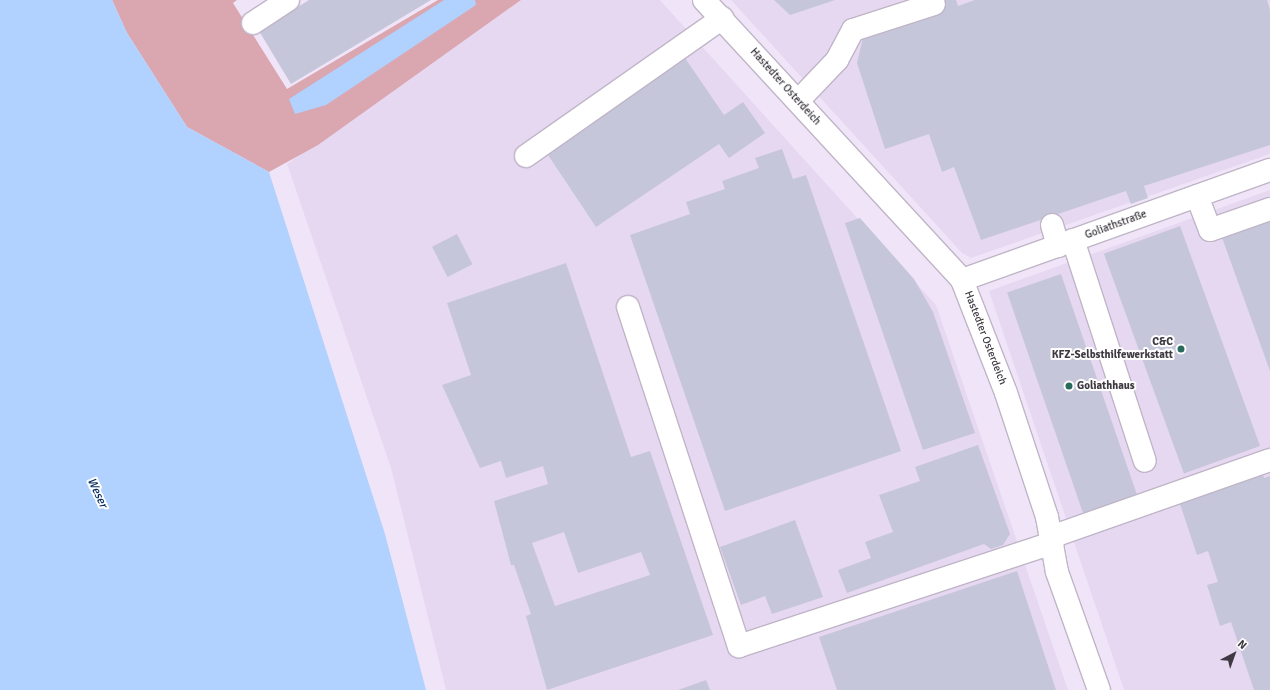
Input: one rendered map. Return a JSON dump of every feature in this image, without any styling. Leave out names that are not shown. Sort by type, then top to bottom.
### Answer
[{"type":"street","points":[[253,23],[288,0]]},
{"type":"street","name":"Hastedter Osterdeich","points":[[704,0],[962,280],[1001,378],[1051,540],[1057,572],[1099,690]]},
{"type":"street","points":[[798,101],[837,60],[853,30],[934,4]]},
{"type":"street","points":[[526,156],[722,18]]},
{"type":"street","name":"Goliathstraße","points":[[962,280],[1270,170]]},
{"type":"street","points":[[1198,196],[1210,230],[1270,210]]},
{"type":"street","points":[[1052,225],[1066,243],[1145,461]]},
{"type":"street","points":[[628,307],[739,646],[1051,540],[1270,460]]},
{"type":"shaded area","points":[[112,0],[237,0],[233,3],[287,89],[438,0],[521,0],[318,145],[269,172],[187,127],[127,33]]},
{"type":"shaded area","points":[[521,0],[660,0],[936,305],[1068,690],[446,690],[391,468],[287,164]]},
{"type":"shaded area","points":[[731,0],[1270,0],[1270,154],[971,258],[962,253]]},
{"type":"shaded area","points":[[1270,190],[1270,690],[1124,690],[989,291]]},
{"type":"water","name":"Weser","points":[[0,0],[112,0],[127,33],[187,127],[269,172],[385,534],[426,690],[0,690]]},
{"type":"water","points":[[444,0],[475,0],[476,5],[326,105],[295,114],[289,99]]},
{"type":"building","points":[[309,0],[431,0],[291,84],[259,31]]},
{"type":"building","points":[[774,0],[835,0],[790,15]]},
{"type":"building","points":[[933,0],[956,0],[958,6],[975,0],[1267,0],[1270,10],[1270,145],[1144,186],[1148,198],[1131,204],[1126,191],[981,240],[954,167],[942,172],[929,134],[885,149],[857,63],[863,38]]},
{"type":"building","points":[[685,58],[724,115],[743,102],[765,133],[729,158],[719,144],[596,227],[548,155]]},
{"type":"building","points":[[782,149],[793,179],[806,175],[901,451],[725,511],[630,235],[690,214],[686,202],[725,189],[722,181],[759,168],[755,158]]},
{"type":"building","points":[[1270,214],[1270,371],[1220,232]]},
{"type":"building","points":[[860,218],[914,279],[933,312],[975,433],[923,450],[845,223]]},
{"type":"building","name":"C&C KFZ-Selbsthilfewerkstatt","points":[[1180,226],[1260,446],[1184,474],[1104,254]]},
{"type":"building","points":[[457,234],[472,264],[447,277],[432,247]]},
{"type":"building","points":[[566,263],[631,457],[650,451],[713,635],[547,690],[526,616],[531,614],[514,565],[511,565],[494,501],[548,484],[543,466],[506,478],[501,461],[480,468],[442,385],[471,375],[447,303]],"holes":[[[564,532],[578,573],[641,552],[650,575],[555,606],[532,543]]]},
{"type":"building","name":"Goliathhaus","points":[[1061,274],[1138,496],[1084,515],[1007,293]]},
{"type":"building","points":[[978,445],[1010,534],[1003,545],[991,549],[984,544],[847,593],[838,570],[871,558],[865,542],[893,532],[879,495],[920,481],[915,467]]},
{"type":"building","points":[[1262,472],[1264,478],[1270,476],[1270,690],[1254,690],[1231,622],[1220,626],[1207,585],[1218,582],[1208,551],[1197,555],[1179,501]]},
{"type":"building","points":[[795,520],[823,597],[772,614],[765,596],[741,605],[720,547]]},
{"type":"building","points":[[1017,571],[1056,690],[837,690],[819,637]]},
{"type":"building","points":[[706,680],[710,690],[678,690]]},
{"type":"place","name":"C&C KFZ-Selbsthilfewerkstatt","points":[[1181,349]]},
{"type":"place","name":"Goliathhaus","points":[[1069,386]]}]
